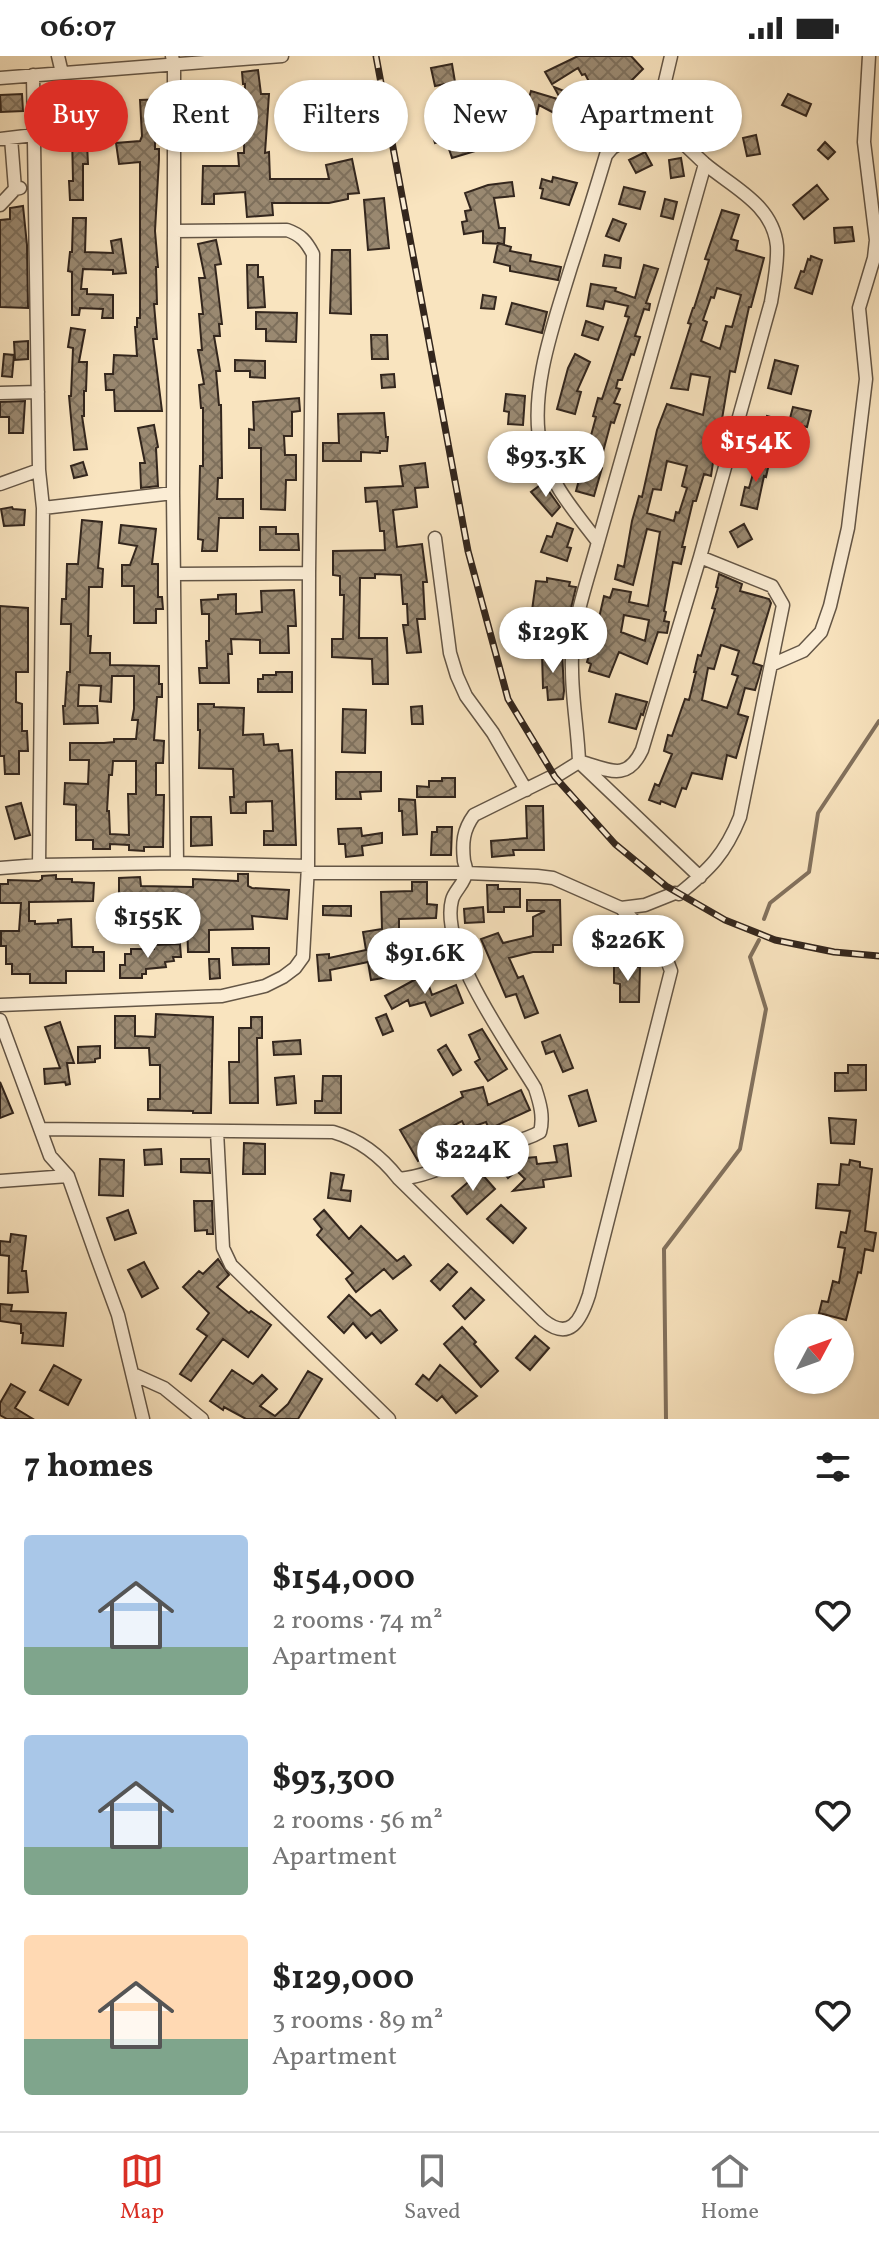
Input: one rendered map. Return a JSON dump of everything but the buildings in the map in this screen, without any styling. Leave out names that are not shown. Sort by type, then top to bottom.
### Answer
[{"type":"street","points":[[58,56],[62,73]]},
{"type":"street","points":[[0,78],[173,60],[282,56]]},
{"type":"street","points":[[665,80],[671,56]]},
{"type":"street","points":[[771,665],[803,651],[821,632],[848,528],[866,379],[859,308],[869,280],[876,240],[864,142],[869,56]]},
{"type":"street","points":[[173,60],[177,863]]},
{"type":"street","points":[[33,75],[33,80]]},
{"type":"street","points":[[6,138],[15,189]]},
{"type":"street","points":[[34,152],[39,470],[43,508],[39,865]]},
{"type":"street","points":[[598,542],[561,494],[549,471],[538,426],[539,397],[554,323],[609,152]]},
{"type":"street","points":[[399,1179],[416,1178],[540,1132],[541,1106],[535,1088],[470,980],[457,952],[451,924],[452,900],[466,873],[462,845],[469,821],[482,810],[555,777],[579,762],[617,773],[637,761],[700,557],[776,275],[777,243],[772,225],[762,209],[693,152]]},
{"type":"street","points":[[700,877],[579,762],[572,669],[573,640],[598,542],[705,164]]},
{"type":"street","points":[[0,205],[15,189],[35,187]]},
{"type":"street","points":[[0,1005],[222,996],[265,986],[295,968],[303,957],[308,870],[313,254],[299,234],[287,230],[174,231]]},
{"type":"street","points":[[0,393],[38,392]]},
{"type":"street","points":[[0,484],[39,470]]},
{"type":"street","points":[[43,508],[173,493]]},
{"type":"street","points":[[435,538],[450,653],[457,676],[466,696],[493,733],[526,790]]},
{"type":"street","points":[[621,908],[645,905],[679,894],[700,877],[724,849],[740,817],[783,605],[772,586],[700,557]]},
{"type":"street","points":[[174,574],[309,573]]},
{"type":"street","points":[[0,868],[177,863],[553,878],[621,908],[659,947],[671,971],[589,1295],[578,1320],[561,1330],[552,1327],[388,1165],[350,1137],[333,1132],[40,1129]]},
{"type":"street","points":[[0,1020],[50,1156],[68,1176],[118,1315],[143,1419]]},
{"type":"street","points":[[217,1131],[223,1248],[231,1265],[389,1419]]},
{"type":"street","points":[[0,1181],[68,1176]]},
{"type":"street","points":[[133,1374],[164,1388],[202,1419]]},
{"type":"waterway","points":[[764,919],[770,903],[809,872],[818,813],[879,721]]},
{"type":"waterway","points":[[666,1419],[664,1249],[740,1149],[766,1009],[750,957],[759,940]]},
{"type":"railway","points":[[376,56],[468,551],[508,699],[555,777],[615,844],[666,886],[725,920],[775,940],[834,952],[879,956]]}]
